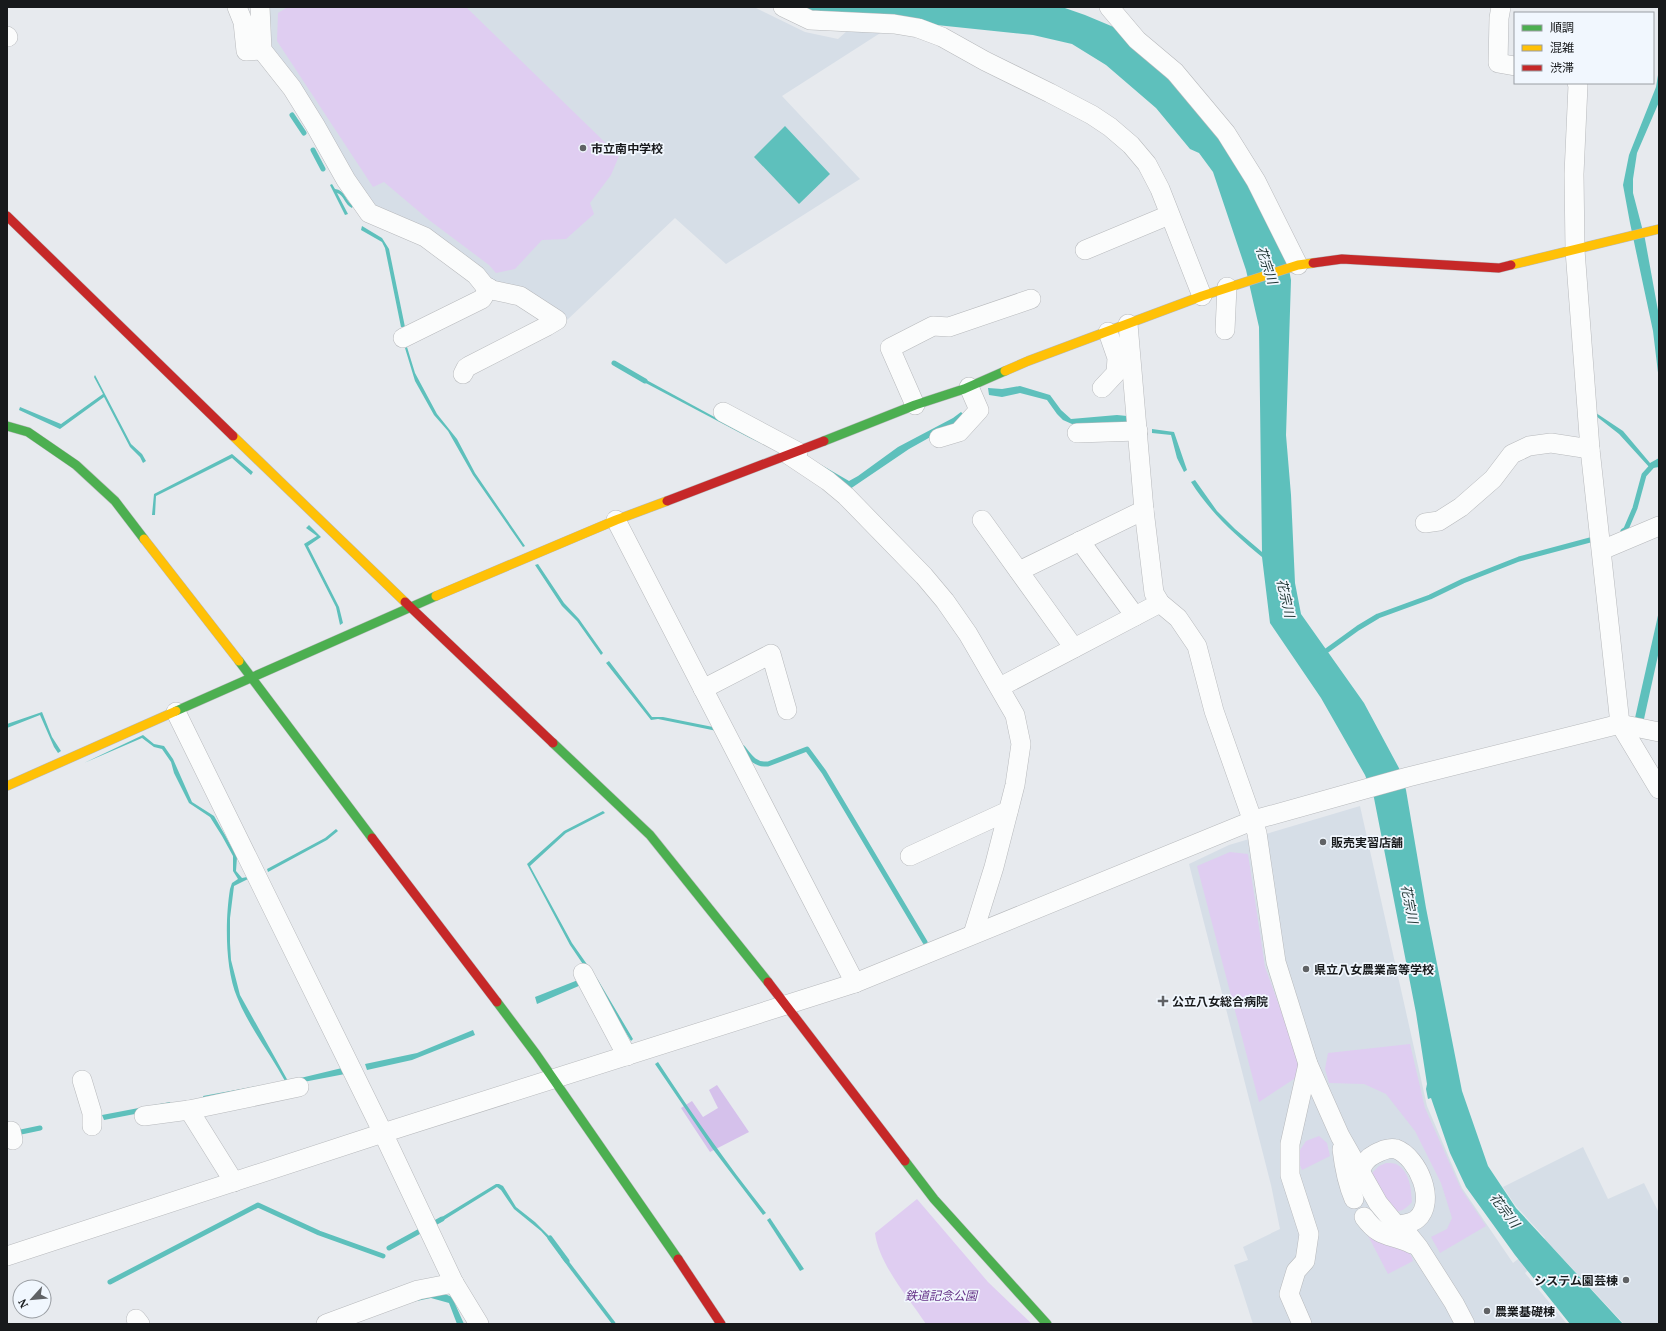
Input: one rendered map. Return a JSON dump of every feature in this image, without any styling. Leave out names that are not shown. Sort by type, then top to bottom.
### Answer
[{"type":"street","points":[[237,7],[243,22],[246,51],[262,50]]},
{"type":"street","points":[[260,7],[262,50],[292,88],[346,180],[369,214],[425,237],[476,275],[484,285],[489,288],[520,296],[557,320],[469,366],[466,368],[464,374]]},
{"type":"street","points":[[783,7],[810,20],[894,24],[918,28],[942,37],[985,61],[1064,100],[1104,123],[1131,145],[1146,164],[1160,189],[1202,296]]},
{"type":"street","points":[[1109,7],[1137,40],[1175,72],[1226,133],[1256,181],[1296,266]]},
{"type":"street","points":[[1501,7],[1499,18],[1498,63],[1514,66]]},
{"type":"street","points":[[1578,84],[1574,174],[1574,250],[1590,449],[1620,724],[1659,789]]},
{"type":"street","points":[[1085,250],[1169,215]]},
{"type":"street","points":[[7,216],[148,355],[650,835],[785,1005],[934,1198],[1047,1324]]},
{"type":"street","points":[[7,786],[176,712],[410,606],[616,520],[793,454],[916,404],[969,387],[1028,362],[1202,296],[1296,266],[1342,259],[1499,268],[1659,228]]},
{"type":"street","points":[[1226,330],[1235,285]]},
{"type":"street","points":[[403,338],[482,299],[489,288]]},
{"type":"street","points":[[916,404],[890,348],[933,326],[949,327],[1031,299]]},
{"type":"street","points":[[1128,324],[1144,510],[1154,593],[1160,603],[1178,618],[1197,646],[1214,711],[1254,820],[1276,962],[1308,1064],[1340,1136],[1378,1203],[1397,1226],[1407,1233],[1419,1248],[1454,1303],[1465,1324]]},
{"type":"street","points":[[1102,388],[1116,373],[1118,358],[1108,332]]},
{"type":"street","points":[[939,438],[959,432],[979,410],[969,387]]},
{"type":"street","points":[[723,412],[793,454],[828,481],[846,496],[924,576],[945,601],[968,634],[1015,715],[1021,744],[1015,786],[994,867],[973,934]]},
{"type":"street","points":[[7,426],[28,432],[76,464],[114,501],[251,677],[531,1048],[640,1204],[721,1324]]},
{"type":"street","points":[[1077,433],[1138,431]]},
{"type":"street","points":[[1425,523],[1439,521],[1462,507],[1493,479],[1512,454],[1529,446],[1551,443],[1590,449]]},
{"type":"street","points":[[1019,571],[1144,510]]},
{"type":"street","points":[[616,520],[855,983]]},
{"type":"street","points":[[982,520],[1074,648]]},
{"type":"street","points":[[1602,550],[1659,526]]},
{"type":"street","points":[[1080,541],[1135,616]]},
{"type":"street","points":[[1000,687],[1160,603]]},
{"type":"street","points":[[703,689],[771,654],[787,710]]},
{"type":"street","points":[[176,712],[383,1133],[454,1283],[479,1324]]},
{"type":"street","points":[[7,1256],[383,1133],[855,983],[1254,820],[1408,777],[1620,724],[1659,732]]},
{"type":"street","points":[[910,856],[1008,811]]},
{"type":"street","points":[[583,973],[627,1056]]},
{"type":"street","points":[[1302,1324],[1289,1294],[1296,1271],[1305,1261],[1309,1234],[1290,1175],[1290,1144],[1308,1064]]},
{"type":"street","points":[[82,1080],[92,1113],[92,1126]]},
{"type":"street","points":[[144,1116],[189,1110],[299,1087]]},
{"type":"street","points":[[189,1110],[234,1182]]},
{"type":"street","points":[[1340,1136],[1344,1166],[1350,1191],[1354,1199]]},
{"type":"street","points":[[1360,1172],[1362,1164],[1368,1157],[1383,1150],[1395,1149],[1407,1157],[1418,1171],[1425,1187],[1426,1208],[1416,1220],[1397,1226]]},
{"type":"street","points":[[1364,1217],[1370,1225],[1380,1233],[1406,1241],[1419,1248]]},
{"type":"street","points":[[326,1324],[418,1290],[454,1283]]},
{"type":"shaded area","name":"市立南中学校","points":[[265,7],[754,7],[805,32],[838,39],[847,31],[885,30],[782,96],[860,179],[726,264],[675,218],[566,321],[489,282],[369,204],[266,50]]},
{"type":"shaded area","name":"県立八女農業高等学校","points":[[1360,806],[1427,1106],[1462,1188],[1513,1263],[1545,1238],[1515,1205],[1503,1187],[1583,1147],[1608,1199],[1644,1183],[1659,1213],[1659,1324],[1624,1324],[1553,1248],[1525,1273],[1567,1324],[1253,1324],[1234,1265],[1248,1260],[1243,1247],[1280,1229],[1271,1185],[1189,864],[1229,845]]},
{"type":"shaded area","points":[[717,1085],[749,1132],[710,1152],[681,1108],[692,1101],[703,1117],[718,1108],[709,1090]]},
{"type":"green space","points":[[288,7],[466,7],[619,156],[611,175],[590,203],[594,214],[566,239],[542,240],[515,269],[496,273],[489,265],[429,220],[384,182],[373,187],[277,41],[278,13]]},
{"type":"green space","points":[[1230,852],[1248,854],[1265,967],[1293,1043],[1300,1067],[1294,1079],[1259,1102],[1197,866]]},
{"type":"green space","points":[[1410,1044],[1425,1108],[1461,1189],[1486,1226],[1440,1253],[1431,1237],[1447,1229],[1452,1218],[1441,1183],[1415,1131],[1386,1094],[1364,1084],[1329,1083],[1325,1069],[1328,1053]]},
{"type":"green space","points":[[1319,1136],[1327,1143],[1330,1156],[1302,1170],[1296,1156],[1306,1141]]},
{"type":"green space","points":[[1386,1163],[1395,1164],[1401,1167],[1409,1181],[1412,1202],[1402,1210],[1394,1211],[1372,1181],[1372,1173],[1379,1166]]},
{"type":"green space","name":"鉄道記念公園","points":[[917,1199],[988,1282],[1032,1324],[926,1324],[888,1269],[882,1257],[875,1233]]},
{"type":"green space","points":[[1365,1230],[1386,1238],[1401,1246],[1411,1255],[1413,1261],[1388,1274]]},
{"type":"water","name":"花宗川","points":[[804,7],[1062,7],[1116,28],[1216,126],[1286,254],[1291,280],[1286,435],[1291,495],[1295,583],[1301,614],[1364,703],[1400,770],[1406,790],[1426,908],[1462,1091],[1488,1166],[1516,1208],[1623,1324],[1570,1324],[1515,1255],[1466,1187],[1450,1153],[1431,1098],[1428,1099],[1416,1013],[1374,798],[1365,775],[1321,698],[1270,623],[1262,557],[1242,540],[1215,513],[1191,482],[1195,480],[1217,511],[1262,552],[1259,327],[1246,270],[1213,172],[1199,153],[1190,149],[1156,108],[1106,65],[1072,44],[1033,35],[812,12]]},
{"type":"water","points":[[1659,69],[1659,102],[1637,153],[1633,179],[1633,193],[1645,239],[1659,316],[1659,381],[1653,331],[1623,185],[1629,155],[1656,87]]},
{"type":"water","points":[[785,126],[830,174],[799,204],[754,157]]},
{"type":"water","points":[[332,184],[335,189],[343,193],[353,206],[352,208],[350,207],[337,193],[348,214],[345,215],[330,185]]},
{"type":"water","points":[[362,226],[382,238],[389,249],[405,327],[401,327],[385,248],[382,242],[361,230]]},
{"type":"water","points":[[407,347],[415,373],[437,414],[457,439],[475,473],[525,546],[523,547],[473,475],[448,431],[434,415],[415,381],[405,348]]},
{"type":"water","points":[[95,375],[131,444],[142,454],[146,461],[143,463],[140,457],[130,447],[104,397],[60,429],[19,410],[20,407],[61,424],[103,394],[94,377]]},
{"type":"water","points":[[641,377],[777,451],[640,380]]},
{"type":"water","points":[[1020,386],[1050,395],[1061,410],[1071,419],[1117,415],[1127,416],[1127,422],[1072,424],[1063,420],[1047,400],[1020,393],[1002,397],[989,395],[988,388],[1002,389]]},
{"type":"water","points":[[961,412],[964,415],[959,421],[909,449],[850,489],[811,459],[849,481],[898,447],[953,418]]},
{"type":"water","points":[[1596,413],[1623,431],[1650,463],[1659,458],[1659,467],[1650,468],[1619,434],[1596,416]]},
{"type":"water","points":[[1152,429],[1174,432],[1187,470],[1184,472],[1177,458],[1171,435],[1152,433]]},
{"type":"water","points":[[232,454],[253,472],[251,475],[232,458],[156,496],[155,515],[152,515],[154,494]]},
{"type":"water","points":[[309,525],[321,537],[308,546],[339,607],[343,623],[340,625],[336,607],[304,544],[317,536],[306,528]]},
{"type":"water","points":[[538,564],[564,603],[579,619],[603,653],[601,655],[577,621],[562,606],[535,565]]},
{"type":"water","points":[[1659,611],[1659,651],[1644,719],[1635,718]]},
{"type":"water","points":[[609,661],[652,717],[663,717],[718,728],[717,731],[658,719],[651,720],[606,663]]},
{"type":"water","points":[[42,712],[52,737],[61,751],[58,753],[40,715],[7,728],[7,724]]},
{"type":"water","points":[[143,735],[154,744],[164,746],[173,759],[192,802],[214,816],[237,857],[236,871],[242,878],[247,877],[248,879],[234,886],[230,918],[231,960],[240,995],[288,1081],[342,1068],[345,1074],[204,1101],[203,1096],[285,1081],[247,1019],[233,985],[228,958],[227,915],[230,889],[232,883],[238,879],[233,871],[233,856],[210,817],[189,803],[174,773],[171,762],[162,749],[154,747],[142,738],[84,763]]},
{"type":"water","points":[[603,811],[605,813],[566,833],[530,866],[572,943],[598,980],[633,1039],[631,1041],[595,982],[570,945],[527,864],[564,831]]},
{"type":"water","points":[[336,829],[338,831],[327,840],[268,872],[267,869],[325,838]]},
{"type":"water","points":[[578,980],[581,985],[537,1004],[535,997]]},
{"type":"water","points":[[473,1030],[475,1035],[412,1060],[367,1070],[365,1064],[417,1053]]},
{"type":"water","points":[[658,1062],[710,1139],[766,1213],[763,1215],[712,1148],[655,1064]]},
{"type":"water","points":[[170,1102],[171,1107],[104,1120],[102,1115]]},
{"type":"water","points":[[496,1184],[503,1186],[516,1207],[535,1222],[555,1242],[552,1243],[541,1231],[514,1209],[501,1190],[497,1187],[439,1223],[437,1220]]},
{"type":"water","points":[[770,1218],[804,1269],[800,1271],[767,1220]]},
{"type":"water","points":[[564,1255],[616,1324],[612,1324],[561,1257]]},
{"type":"water","points":[[445,1294],[452,1297],[464,1324],[457,1324],[449,1303],[431,1298],[407,1303],[403,1300]]},
{"type":"waterway","points":[[292,115],[304,133]]},
{"type":"waterway","points":[[313,150],[323,169]]},
{"type":"waterway","points":[[614,363],[645,381]]},
{"type":"waterway","points":[[1623,531],[1626,529],[1635,508],[1644,475],[1653,465]]},
{"type":"waterway","points":[[1322,654],[1358,628],[1378,616],[1430,597],[1463,581],[1519,559],[1590,540]]},
{"type":"waterway","points":[[743,748],[753,760],[763,764],[768,764],[807,749],[824,772],[925,942]]},
{"type":"waterway","points":[[21,1132],[40,1128]]},
{"type":"waterway","points":[[110,1282],[258,1205],[319,1233],[383,1256]]},
{"type":"waterway","points":[[389,1248],[442,1219]]},
{"type":"waterway","points":[[550,1238],[567,1261]]},
{"type":"traffic: fast","points":[[824,441],[915,405],[964,389],[1005,371]]},
{"type":"traffic: fast","points":[[7,426],[28,432],[76,465],[115,501],[144,539]]},
{"type":"traffic: fast","points":[[176,711],[436,596]]},
{"type":"traffic: fast","points":[[239,661],[372,838]]},
{"type":"traffic: fast","points":[[553,743],[650,835],[768,982]]},
{"type":"traffic: fast","points":[[497,1002],[536,1054],[678,1259]]},
{"type":"traffic: fast","points":[[905,1161],[934,1199],[1047,1324]]},
{"type":"traffic: slow","points":[[1511,265],[1659,229]]},
{"type":"traffic: slow","points":[[1005,371],[1202,296],[1298,265],[1313,263]]},
{"type":"traffic: slow","points":[[233,436],[405,602]]},
{"type":"traffic: slow","points":[[436,596],[616,520],[667,501]]},
{"type":"traffic: slow","points":[[144,539],[239,661]]},
{"type":"traffic: slow","points":[[7,786],[176,711]]},
{"type":"traffic: jam","points":[[7,216],[233,436]]},
{"type":"traffic: jam","points":[[1313,263],[1342,259],[1499,268],[1511,265]]},
{"type":"traffic: jam","points":[[667,501],[824,441]]},
{"type":"traffic: jam","points":[[405,602],[553,743]]},
{"type":"traffic: jam","points":[[372,838],[497,1002]]},
{"type":"traffic: jam","points":[[768,982],[905,1161]]},
{"type":"traffic: jam","points":[[678,1259],[721,1324]]},
{"type":"place","name":"市立南中学校","points":[[583,148]]},
{"type":"place","name":"販売実習店舗","points":[[1323,842]]},
{"type":"place","name":"県立八女農業高等学校","points":[[1306,969]]},
{"type":"place","name":"公立八女総合病院","points":[[1163,1001]]},
{"type":"place","name":"システム園芸棟","points":[[1626,1280]]},
{"type":"place","name":"農業基礎棟","points":[[1487,1311]]}]
